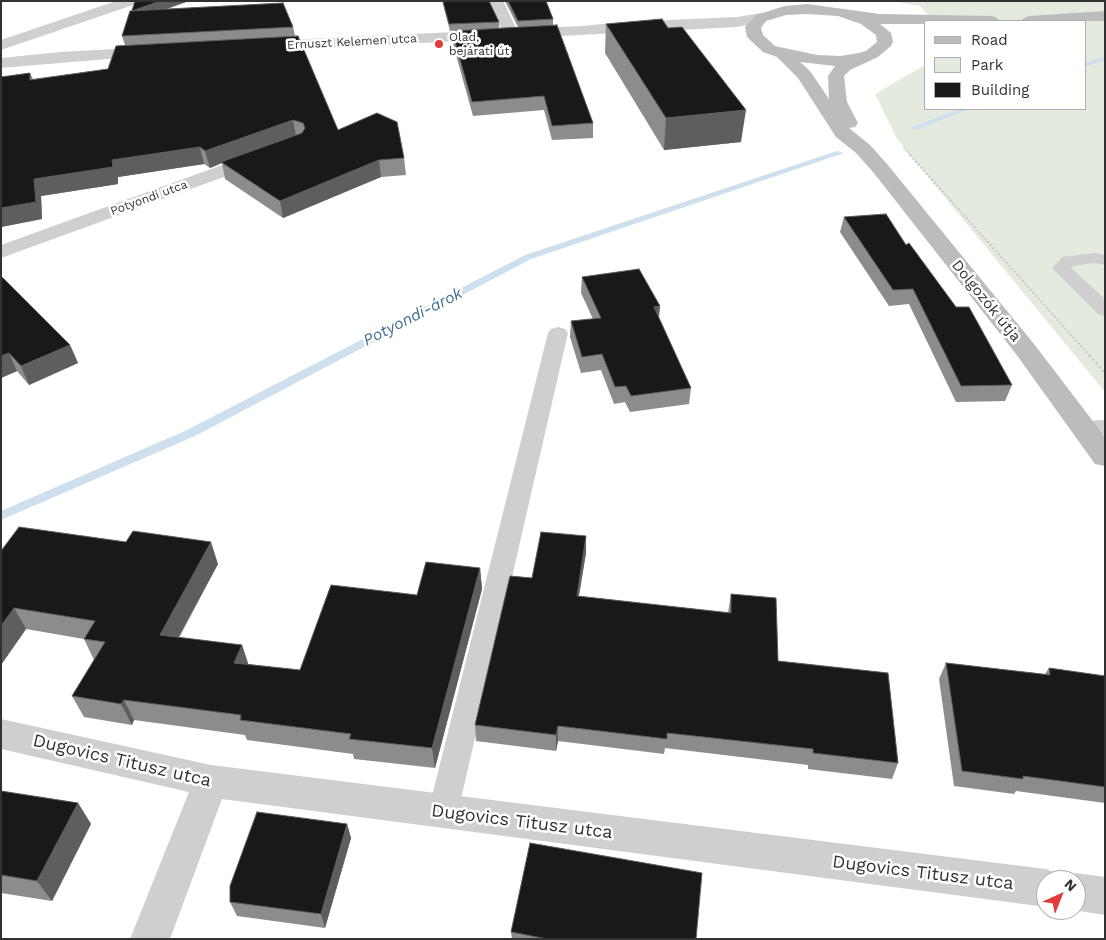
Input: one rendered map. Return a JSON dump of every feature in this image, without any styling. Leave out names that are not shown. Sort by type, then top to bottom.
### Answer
[{"type":"main road","points":[[805,1],[830,11]]},
{"type":"main road","points":[[914,35],[883,46],[879,50],[862,57],[830,61],[805,59],[783,54],[760,42],[753,32],[753,27],[763,12],[795,9],[830,11],[880,18],[955,20]]},
{"type":"main road","points":[[849,14],[866,20],[879,28],[885,37],[883,46]]},
{"type":"main road","points":[[1044,20],[1105,16]]},
{"type":"main road","name":"Dolgozók útja","points":[[783,54],[804,75],[844,133],[880,168],[1025,349],[1094,427],[1105,457]]},
{"type":"main road","name":"Dolgozók útja","points":[[862,57],[844,66],[836,76],[838,102],[862,149]]},
{"type":"street","points":[[1,44],[131,1]]},
{"type":"street","points":[[495,1],[511,34]]},
{"type":"street","name":"Ernuszt Kelemen utca","points":[[251,47],[737,22],[763,12]]},
{"type":"street","name":"Ernuszt Kelemen utca","points":[[582,31],[665,33],[736,38],[760,42]]},
{"type":"street","points":[[1,63],[61,57],[161,52]]},
{"type":"street","name":"Potyondi utca","points":[[1,252],[279,150]]},
{"type":"street","name":"Dugovics Titusz utca","points":[[1,734],[211,781],[1036,887]]},
{"type":"street","points":[[150,939],[211,781]]},
{"type":"street","points":[[1086,893],[1105,896]]},
{"type":"lane","points":[[1105,260],[1094,258],[1068,261],[1061,268],[1105,310]]},
{"type":"lane","points":[[444,812],[558,333]]},
{"type":"path","points":[[899,143],[1105,373]]},
{"type":"green space","points":[[892,1],[1105,1],[1105,392],[897,139],[875,94],[924,66],[924,110],[1086,110],[1086,20],[933,20],[920,6]]},
{"type":"building","points":[[135,1],[160,1],[132,11]]},
{"type":"building","points":[[489,1],[499,22],[449,24],[443,2]]},
{"type":"building","points":[[508,1],[546,1],[553,19],[518,21]]},
{"type":"building","points":[[283,3],[293,27],[122,36],[130,11]]},
{"type":"building","points":[[662,19],[668,28],[682,27],[746,110],[666,118],[606,24]]},
{"type":"building","points":[[557,25],[593,123],[552,126],[544,96],[472,102],[452,31]]},
{"type":"building","points":[[298,36],[338,130],[377,113],[397,122],[404,158],[379,160],[280,201],[221,162],[302,133],[305,128],[303,123],[293,120],[205,151],[200,147],[112,160],[113,167],[34,179],[36,202],[1,208],[1,77],[30,73],[30,80],[108,69],[116,46]]},
{"type":"building","points":[[886,214],[906,245],[909,243],[956,307],[969,307],[1012,385],[961,386],[913,289],[893,290],[844,217]]},
{"type":"building","points":[[639,269],[660,306],[654,307],[691,388],[631,396],[626,386],[615,387],[602,354],[582,357],[571,321],[601,318],[582,277]]},
{"type":"building","points":[[1,276],[70,345],[21,366],[9,353],[1,356]]},
{"type":"building","points":[[19,527],[126,542],[133,531],[211,542],[160,635],[242,645],[234,663],[300,670],[331,585],[417,595],[426,562],[480,568],[432,748],[349,739],[351,734],[240,720],[241,715],[124,700],[121,704],[72,696],[105,642],[84,639],[95,621],[14,608],[1,626],[1,551]]},
{"type":"building","points":[[541,532],[586,536],[577,596],[731,613],[731,594],[776,598],[778,661],[888,673],[898,763],[813,753],[813,749],[667,733],[667,739],[558,726],[556,735],[475,725],[510,576],[532,578]]},
{"type":"building","points":[[946,663],[1050,675],[1049,668],[1105,676],[1105,787],[1023,776],[1023,779],[962,771]]},
{"type":"building","points":[[1,791],[78,803],[37,881],[1,875]]},
{"type":"building","points":[[257,812],[347,824],[321,914],[230,902],[230,886]]},
{"type":"building","points":[[530,843],[702,873],[696,939],[547,939],[511,932]]},
{"type":"waterway","name":"Potyondi-árok","points":[[1086,65],[1105,58]]},
{"type":"waterway","name":"Potyondi-árok","points":[[914,128],[962,110]]},
{"type":"waterway","name":"Potyondi-árok","points":[[1,516],[191,433],[528,257],[840,153]]},
{"type":"place","name":"Olad, bejárati út","points":[[439,44]]}]
